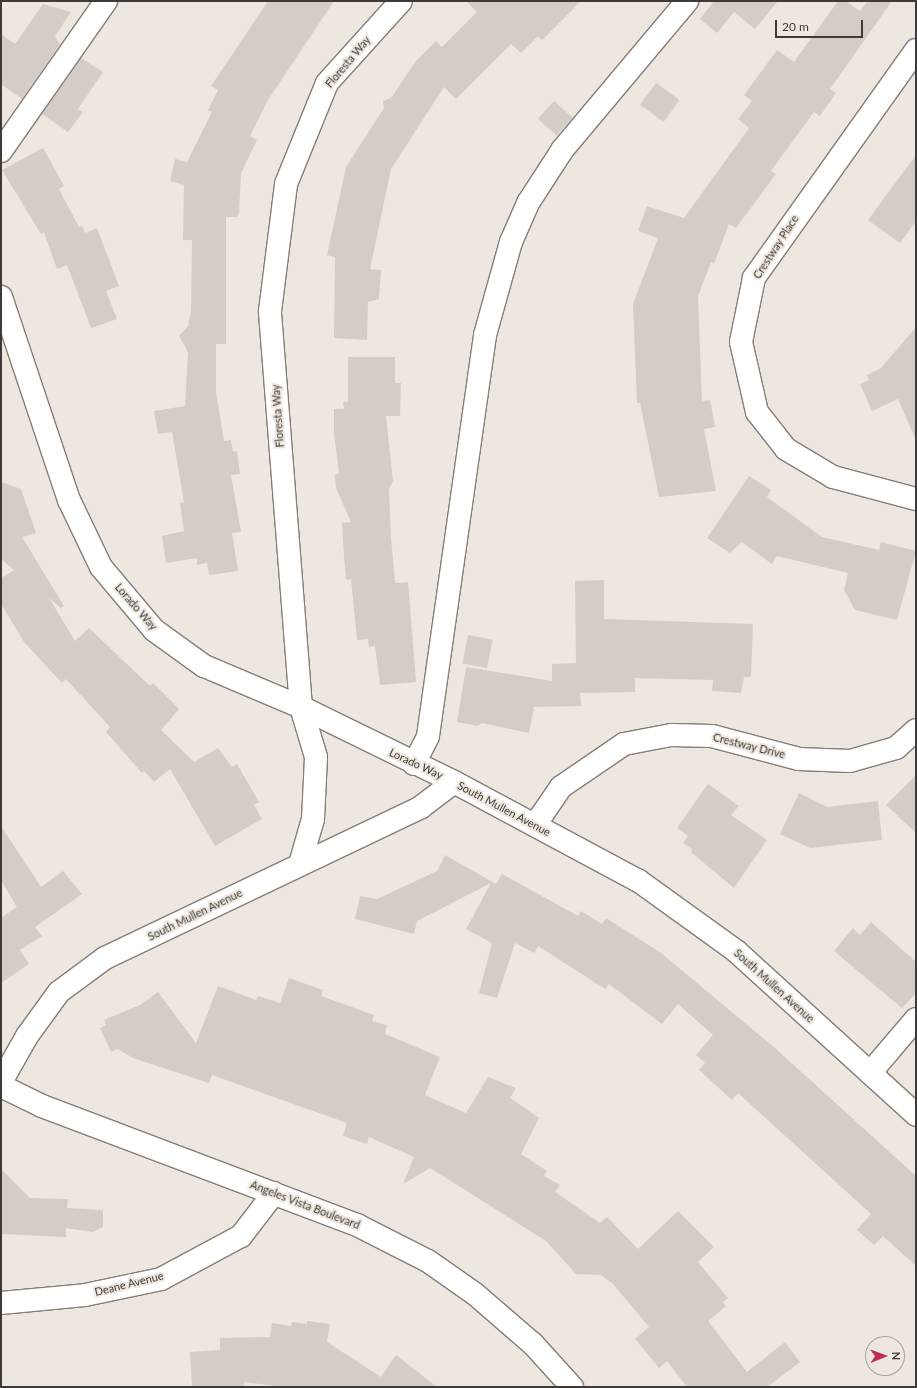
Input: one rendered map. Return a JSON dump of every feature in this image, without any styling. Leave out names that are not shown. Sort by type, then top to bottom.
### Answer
[{"type":"street","points":[[1,151],[106,1]]},
{"type":"street","name":"Floresta Way","points":[[300,864],[313,819],[316,756],[301,707],[270,311],[286,184],[327,83],[401,1]]},
{"type":"street","points":[[414,764],[428,736],[485,335],[511,242],[528,203],[564,149],[687,1]]},
{"type":"street","name":"Crestway Place","points":[[916,50],[754,278],[741,342],[757,412],[786,449],[833,477],[916,499]]},
{"type":"street","name":"Lorado Way","points":[[1,297],[69,500],[101,567],[154,630],[204,666],[301,707],[414,764],[454,782]]},
{"type":"street","name":"Crestway Drive","points":[[535,825],[561,787],[624,744],[671,735],[712,736],[799,759],[850,761],[896,748],[916,730]]},
{"type":"street","name":"South Mullen Avenue","points":[[1,1082],[27,1036],[59,992],[105,958],[421,807],[454,782],[639,882],[685,912],[736,951],[916,1115]]},
{"type":"street","points":[[870,1073],[916,1019]]},
{"type":"street","name":"Angeles Vista Boulevard","points":[[1,1086],[42,1106],[357,1225],[428,1261],[475,1294],[533,1344],[572,1387]]},
{"type":"street","name":"Deane Avenue","points":[[1,1303],[85,1295],[161,1279],[241,1236],[274,1193]]},
{"type":"building","points":[[268,1],[334,1],[268,100],[250,136],[257,140],[241,173],[239,213],[237,217],[226,217],[226,344],[216,344],[216,392],[224,441],[231,440],[233,452],[237,451],[240,474],[231,475],[241,532],[232,533],[238,571],[209,575],[207,563],[197,565],[197,558],[166,563],[162,536],[184,531],[180,503],[184,502],[172,432],[158,434],[154,411],[185,406],[188,352],[179,336],[188,326],[191,311],[192,240],[183,240],[184,185],[170,181],[175,159],[187,162],[212,112],[208,110],[218,90],[211,86]]},
{"type":"building","points":[[466,1],[581,1],[542,40],[538,36],[521,53],[511,44],[456,99],[444,87],[391,169],[370,269],[381,270],[379,299],[368,302],[367,340],[334,338],[335,257],[327,255],[346,167],[384,108],[383,101],[391,98],[416,61],[436,41],[442,47],[477,12]]},
{"type":"building","points":[[714,1],[778,1],[755,29],[734,12],[717,33],[700,19]]},
{"type":"building","points":[[838,1],[846,1],[860,11],[868,1],[892,1],[830,89],[836,93],[820,116],[814,112],[771,171],[776,174],[736,228],[729,224],[714,264],[711,262],[698,296],[702,401],[710,400],[715,427],[704,429],[716,491],[659,497],[640,403],[637,403],[633,304],[658,238],[638,231],[647,206],[684,218],[749,128],[738,119],[752,101],[744,95],[777,50],[794,62]]},
{"type":"building","points":[[43,4],[71,12],[55,36],[60,44],[22,99],[1,84],[1,34],[15,44]]},
{"type":"building","points":[[81,58],[103,72],[78,109],[83,112],[68,132],[42,114]]},
{"type":"building","points":[[656,83],[679,100],[664,122],[640,105]]},
{"type":"building","points":[[554,101],[573,118],[557,136],[538,119]]},
{"type":"building","points":[[43,148],[64,186],[59,189],[79,227],[82,226],[85,233],[97,228],[119,286],[106,291],[117,319],[91,328],[67,265],[57,269],[44,232],[41,234],[2,170]]},
{"type":"building","points":[[916,155],[916,221],[900,243],[868,220]]},
{"type":"building","points":[[916,327],[916,440],[898,399],[872,411],[860,384],[869,380],[867,375],[881,368]]},
{"type":"building","points":[[348,357],[395,357],[395,383],[401,383],[400,416],[386,416],[393,481],[389,489],[391,537],[395,583],[408,582],[416,682],[380,685],[375,646],[369,647],[368,639],[357,640],[351,579],[346,580],[342,523],[351,522],[336,488],[335,475],[339,473],[334,434],[334,409],[344,409],[343,402],[348,402]]},
{"type":"building","points":[[749,476],[771,490],[767,497],[822,537],[879,550],[881,542],[916,551],[897,620],[855,610],[844,590],[848,573],[777,556],[772,564],[742,542],[730,553],[707,538]]},
{"type":"building","points":[[1,482],[21,489],[36,533],[22,537],[64,606],[61,608],[49,598],[75,641],[89,628],[150,686],[153,683],[179,709],[161,730],[194,762],[218,748],[232,767],[237,764],[259,802],[254,805],[262,819],[215,846],[170,769],[154,782],[144,771],[142,773],[106,732],[110,727],[66,679],[62,683],[24,642],[1,604],[1,578],[14,570],[1,559]]},
{"type":"building","points":[[604,580],[604,619],[753,624],[751,677],[744,677],[741,693],[712,691],[713,680],[635,678],[635,692],[580,693],[581,706],[534,707],[529,733],[482,723],[478,726],[457,722],[466,667],[552,681],[552,664],[576,663],[575,581]]},
{"type":"building","points":[[468,635],[493,640],[487,668],[462,663]]},
{"type":"building","points":[[916,775],[916,833],[886,805]]},
{"type":"building","points":[[708,784],[739,806],[731,815],[767,840],[734,888],[691,852],[692,849],[683,843],[688,836],[677,828]]},
{"type":"building","points":[[799,793],[827,807],[878,801],[882,840],[810,848],[780,834]]},
{"type":"building","points":[[1,826],[41,887],[63,871],[82,894],[35,927],[42,936],[20,950],[29,964],[1,983],[1,918],[17,907],[1,880]]},
{"type":"building","points":[[445,855],[496,884],[502,874],[578,916],[581,911],[602,924],[606,918],[661,953],[776,1049],[916,1176],[916,1266],[883,1236],[874,1245],[857,1230],[871,1214],[738,1093],[732,1100],[699,1070],[705,1063],[696,1055],[713,1035],[678,1004],[662,1024],[609,984],[605,989],[538,946],[534,953],[515,943],[497,998],[479,993],[492,943],[466,929],[491,883],[417,921],[414,934],[355,919],[360,896],[377,899],[437,871]]},
{"type":"building","points":[[871,922],[916,962],[916,993],[902,1008],[834,951],[853,928],[860,935]]},
{"type":"building","points":[[289,978],[323,990],[321,996],[374,1015],[372,1021],[387,1025],[385,1034],[440,1057],[425,1095],[466,1113],[488,1077],[516,1088],[510,1098],[539,1118],[521,1154],[547,1171],[544,1176],[560,1185],[555,1192],[600,1223],[607,1217],[638,1249],[678,1211],[714,1247],[698,1262],[728,1298],[723,1302],[726,1306],[708,1321],[747,1372],[785,1342],[800,1362],[767,1387],[687,1387],[667,1361],[659,1368],[635,1339],[649,1327],[613,1284],[601,1275],[576,1274],[546,1241],[430,1168],[403,1184],[414,1157],[369,1137],[367,1144],[343,1136],[347,1123],[212,1075],[209,1083],[133,1058],[118,1049],[111,1052],[100,1028],[106,1025],[104,1020],[140,1005],[158,992],[196,1043],[218,986],[256,1000],[258,996],[280,1003]]},
{"type":"building","points":[[1,1169],[30,1198],[68,1199],[67,1208],[103,1210],[103,1227],[93,1232],[66,1228],[66,1237],[1,1234]]},
{"type":"building","points":[[307,1321],[330,1324],[327,1342],[381,1377],[396,1355],[437,1387],[283,1387],[244,1382],[244,1387],[192,1387],[190,1352],[220,1350],[220,1338],[270,1337],[272,1323],[291,1326],[292,1322],[307,1324]]}]
